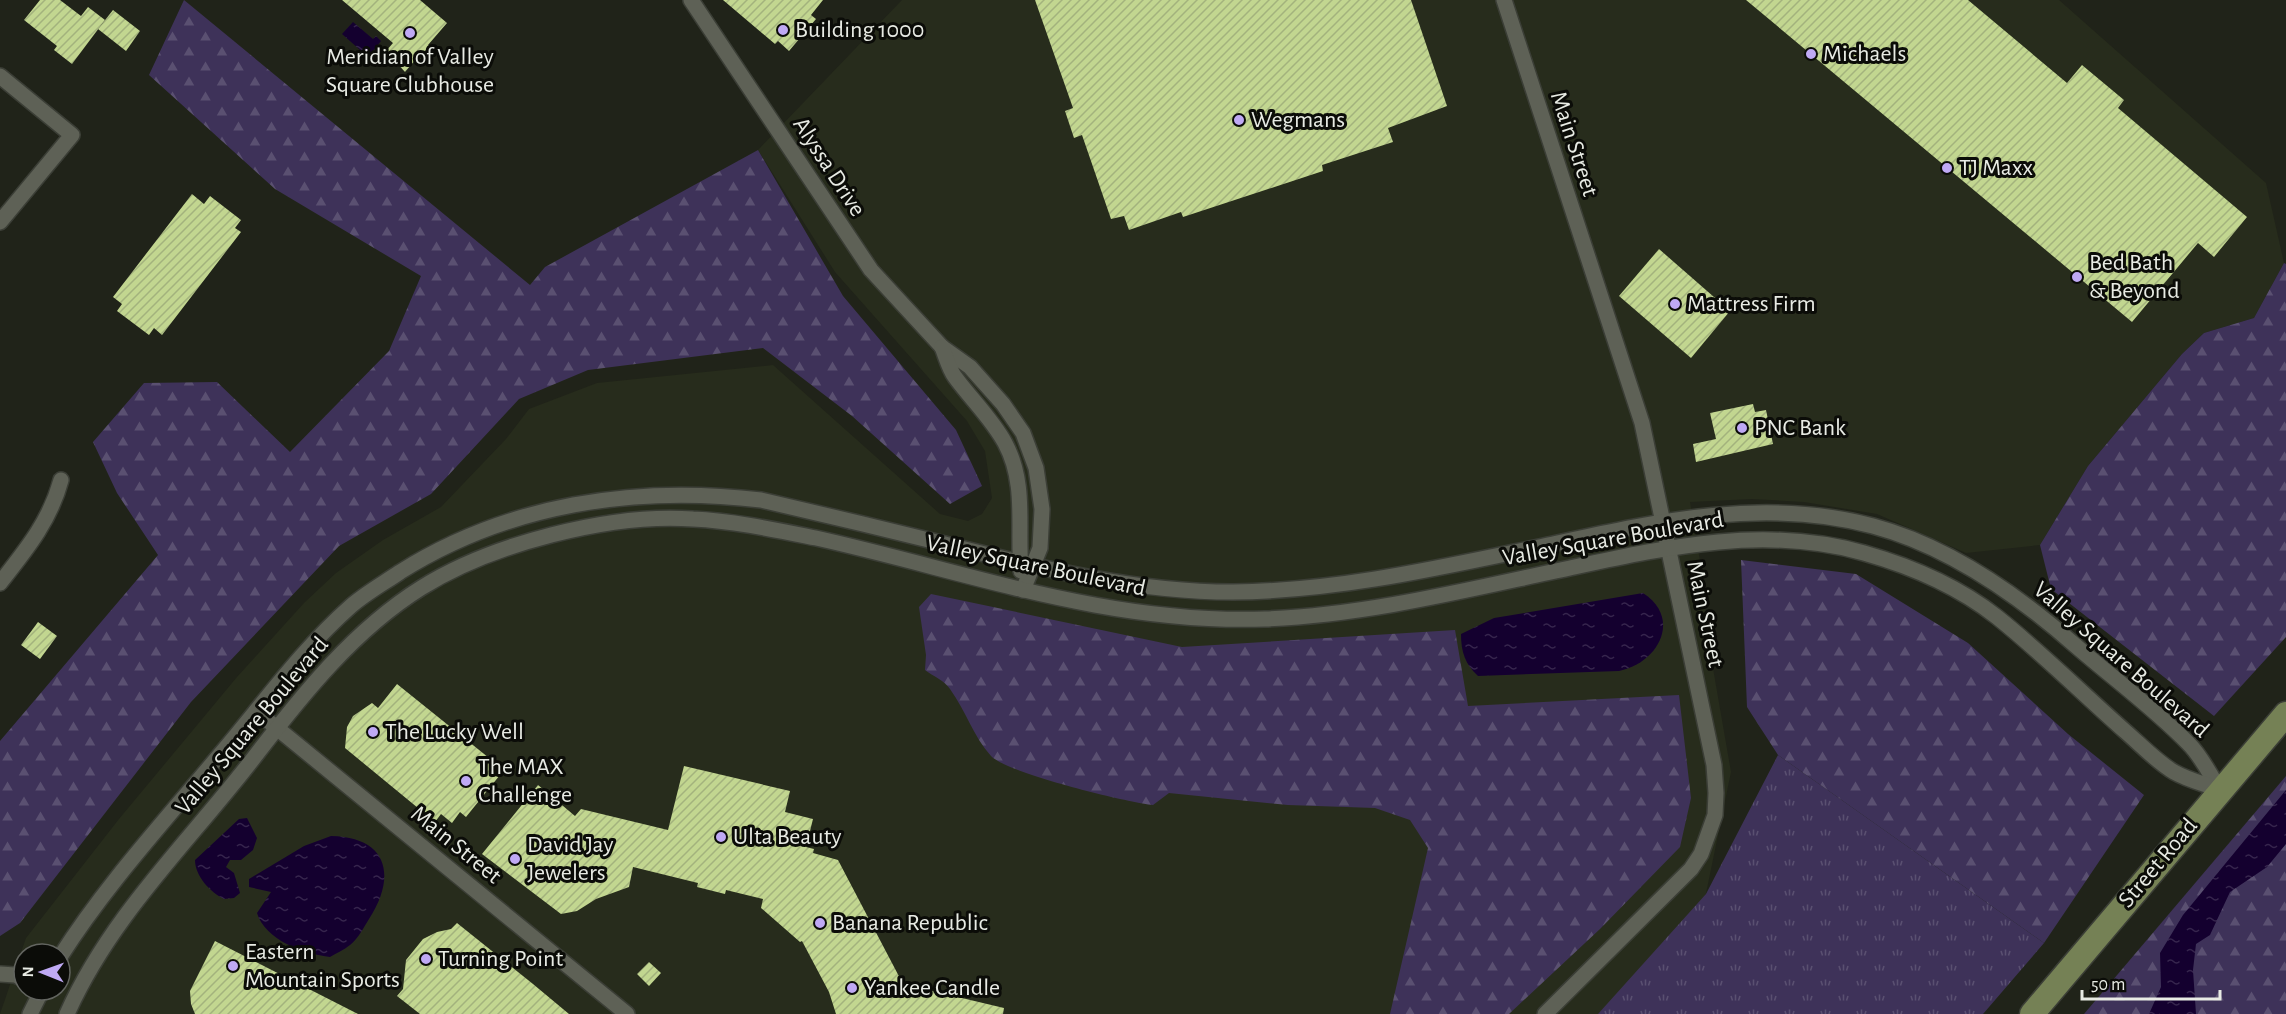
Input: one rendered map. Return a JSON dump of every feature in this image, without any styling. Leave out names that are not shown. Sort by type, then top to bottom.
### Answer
[{"type":"main road","name":"Street Road","points":[[2032,1014],[2286,714]]},
{"type":"street","name":"Alyssa Drive","points":[[691,0],[871,270],[942,347],[969,367],[1003,404],[1023,433],[1036,468],[1042,509],[1040,548],[1027,564],[1023,590]]},
{"type":"street","name":"Main Street","points":[[1503,0],[1642,423],[1714,765],[1716,792],[1714,815],[1701,854],[1685,876],[1545,1014]]},
{"type":"street","points":[[0,76],[72,135],[0,222]]},
{"type":"street","points":[[0,583],[42,528],[54,505],[61,480]]},
{"type":"street","name":"Valley Square Boulevard","points":[[70,942],[92,908],[256,711],[308,649],[352,605],[439,549],[464,537],[528,516],[575,504],[662,494],[761,500],[1097,580],[1159,589],[1229,592],[1325,587],[1397,577],[1663,522],[1725,513],[1803,514],[1875,526],[1939,552],[1991,581],[2050,623],[2192,746],[2220,790]]},
{"type":"street","name":"Valley Square Boulevard","points":[[66,1014],[86,974],[116,927],[256,754],[275,727],[349,646],[386,614],[421,588],[462,567],[503,550],[551,536],[594,527],[675,518],[749,526],[815,538],[1087,606],[1174,618],[1273,618],[1392,604],[1668,548],[1720,540],[1789,540],[1830,544],[1908,568],[1970,599],[1997,617],[2172,771],[2220,790]]},
{"type":"street","name":"Main Street","points":[[256,711],[627,1014]]},
{"type":"shaded area","points":[[902,0],[2059,0],[2266,183],[2284,263],[2254,318],[2204,333],[2182,354],[2088,466],[2040,545],[1966,553],[1877,514],[1804,502],[1752,499],[1690,502],[1700,561],[1710,651],[1731,772],[1703,908],[1598,1014],[0,1014],[12,979],[12,1002],[72,1002],[72,942],[25,942],[26,938],[119,819],[237,677],[304,603],[336,573],[383,540],[441,507],[506,439],[529,409],[597,383],[773,365],[940,514],[968,521],[982,514],[992,498],[985,451],[967,421],[835,272],[758,150]]},
{"type":"green space","points":[[184,0],[530,285],[545,267],[758,150],[843,296],[956,430],[982,486],[950,504],[852,416],[763,348],[588,370],[519,399],[431,494],[339,546],[191,702],[20,923],[0,936],[0,741],[158,555],[117,493],[93,442],[144,383],[217,382],[290,452],[389,351],[421,276],[275,189],[149,75]]},
{"type":"green space","points":[[2284,263],[2286,264],[2286,637],[2214,716],[2051,589],[2040,545],[2088,466],[2182,354],[2204,333],[2254,318]]},
{"type":"green space","points":[[1741,560],[1856,574],[1968,643],[2068,734],[2144,795],[2044,943],[1778,755],[1747,707]]},
{"type":"green space","points":[[931,594],[1182,647],[1455,630],[1468,706],[1679,695],[1691,798],[1680,847],[1600,929],[1509,1014],[1390,1014],[1428,848],[1410,820],[1375,808],[1288,805],[1169,793],[1153,805],[1068,786],[1001,763],[985,748],[948,686],[925,670],[926,655],[919,607]]},
{"type":"green space","points":[[1778,755],[2044,943],[1983,1014],[1598,1014],[1706,894]]},
{"type":"green space","points":[[2286,776],[2286,1014],[2084,1014]]},
{"type":"water","points":[[353,22],[373,39],[376,36],[381,41],[368,57],[342,34]]},
{"type":"water","points":[[1643,593],[1655,603],[1661,615],[1663,627],[1661,638],[1654,649],[1645,659],[1633,666],[1619,671],[1478,676],[1465,657],[1461,634],[1494,618]]},
{"type":"water","points":[[2286,790],[2286,844],[2267,867],[2230,892],[2210,935],[2196,944],[2193,970],[2196,1014],[2149,1014],[2161,987],[2160,953],[2183,915]]},
{"type":"water","points":[[247,818],[257,838],[253,850],[241,860],[230,860],[226,867],[234,873],[240,893],[234,898],[224,899],[204,883],[195,860],[239,819]]},
{"type":"water","points":[[331,836],[350,838],[365,843],[375,851],[382,862],[384,874],[383,888],[378,903],[361,933],[350,945],[330,957],[298,949],[268,931],[261,923],[257,913],[271,892],[249,887],[249,879],[304,846]]},
{"type":"building","points":[[40,0],[60,0],[81,16],[88,7],[105,20],[72,64],[54,50],[57,46],[24,20]]},
{"type":"building","name":"Meridian of Valley Square Clubhouse","points":[[342,0],[420,0],[447,23],[428,45],[431,47],[420,60],[417,58],[405,72],[386,51],[393,43]]},
{"type":"building","name":"Building 1000","points":[[723,0],[823,0],[811,15],[816,19],[789,51],[778,41],[775,44]]},
{"type":"building","name":"Wegmans","points":[[1035,0],[1411,0],[1447,106],[1388,128],[1393,142],[1322,165],[1323,171],[1183,217],[1181,212],[1129,230],[1124,216],[1111,219],[1082,135],[1074,138],[1065,111],[1073,108]]},
{"type":"building","points":[[1746,0],[1968,0],[2067,83],[2082,65],[2124,100],[2118,108],[2247,217],[2214,257],[2198,243],[2132,322]]},
{"type":"building","points":[[113,10],[140,31],[126,51],[98,29]]},
{"type":"building","points":[[192,194],[204,204],[210,196],[241,220],[235,228],[241,232],[162,335],[154,328],[149,335],[117,311],[122,304],[113,297]]},
{"type":"building","name":"Mattress Firm","points":[[1659,249],[1730,311],[1691,358],[1619,296]]},
{"type":"building","name":"PNC Bank","points":[[1753,404],[1755,412],[1766,410],[1773,444],[1696,462],[1693,444],[1716,439],[1710,413]]},
{"type":"building","points":[[38,622],[57,636],[40,659],[21,645]]},
{"type":"building","points":[[397,684],[504,770],[466,817],[460,812],[452,823],[441,814],[435,822],[345,748],[347,727],[353,716],[372,703],[378,708]]},
{"type":"building","points":[[684,766],[790,791],[785,812],[813,819],[806,847],[814,849],[813,853],[838,860],[903,984],[1004,1008],[1003,1014],[836,1014],[829,992],[802,941],[800,942],[761,908],[763,899],[726,890],[725,894],[697,887],[698,883],[633,867],[629,887],[596,899],[577,911],[561,914],[482,854],[538,785],[575,816],[581,809],[668,830]]},
{"type":"building","points":[[457,923],[569,1014],[420,1014],[397,996],[403,989],[406,960],[423,939],[437,932],[451,929]]},
{"type":"building","name":"Eastern Mountain Sports","points":[[215,941],[358,1014],[195,1014],[190,991]]},
{"type":"building","points":[[649,962],[661,973],[649,986],[637,974]]},
{"type":"place","name":"Building 1000","points":[[783,30]]},
{"type":"place","name":"Meridian of Valley Square Clubhouse","points":[[410,33]]},
{"type":"place","name":"Michaels","points":[[1811,54]]},
{"type":"place","name":"Wegmans","points":[[1239,120]]},
{"type":"place","name":"TJ Maxx","points":[[1947,168]]},
{"type":"place","name":"Bed Bath & Beyond","points":[[2077,277]]},
{"type":"place","name":"Mattress Firm","points":[[1675,304]]},
{"type":"place","name":"PNC Bank","points":[[1742,428]]},
{"type":"place","name":"The Lucky Well","points":[[373,732]]},
{"type":"place","name":"The MAX Challenge","points":[[466,781]]},
{"type":"place","name":"Ulta Beauty","points":[[721,837]]},
{"type":"place","name":"David Jay Jewelers","points":[[515,859]]},
{"type":"place","name":"Banana Republic","points":[[820,923]]},
{"type":"place","name":"Turning Point","points":[[426,959]]},
{"type":"place","name":"Eastern Mountain Sports","points":[[233,966]]},
{"type":"place","name":"Yankee Candle","points":[[852,988]]}]
